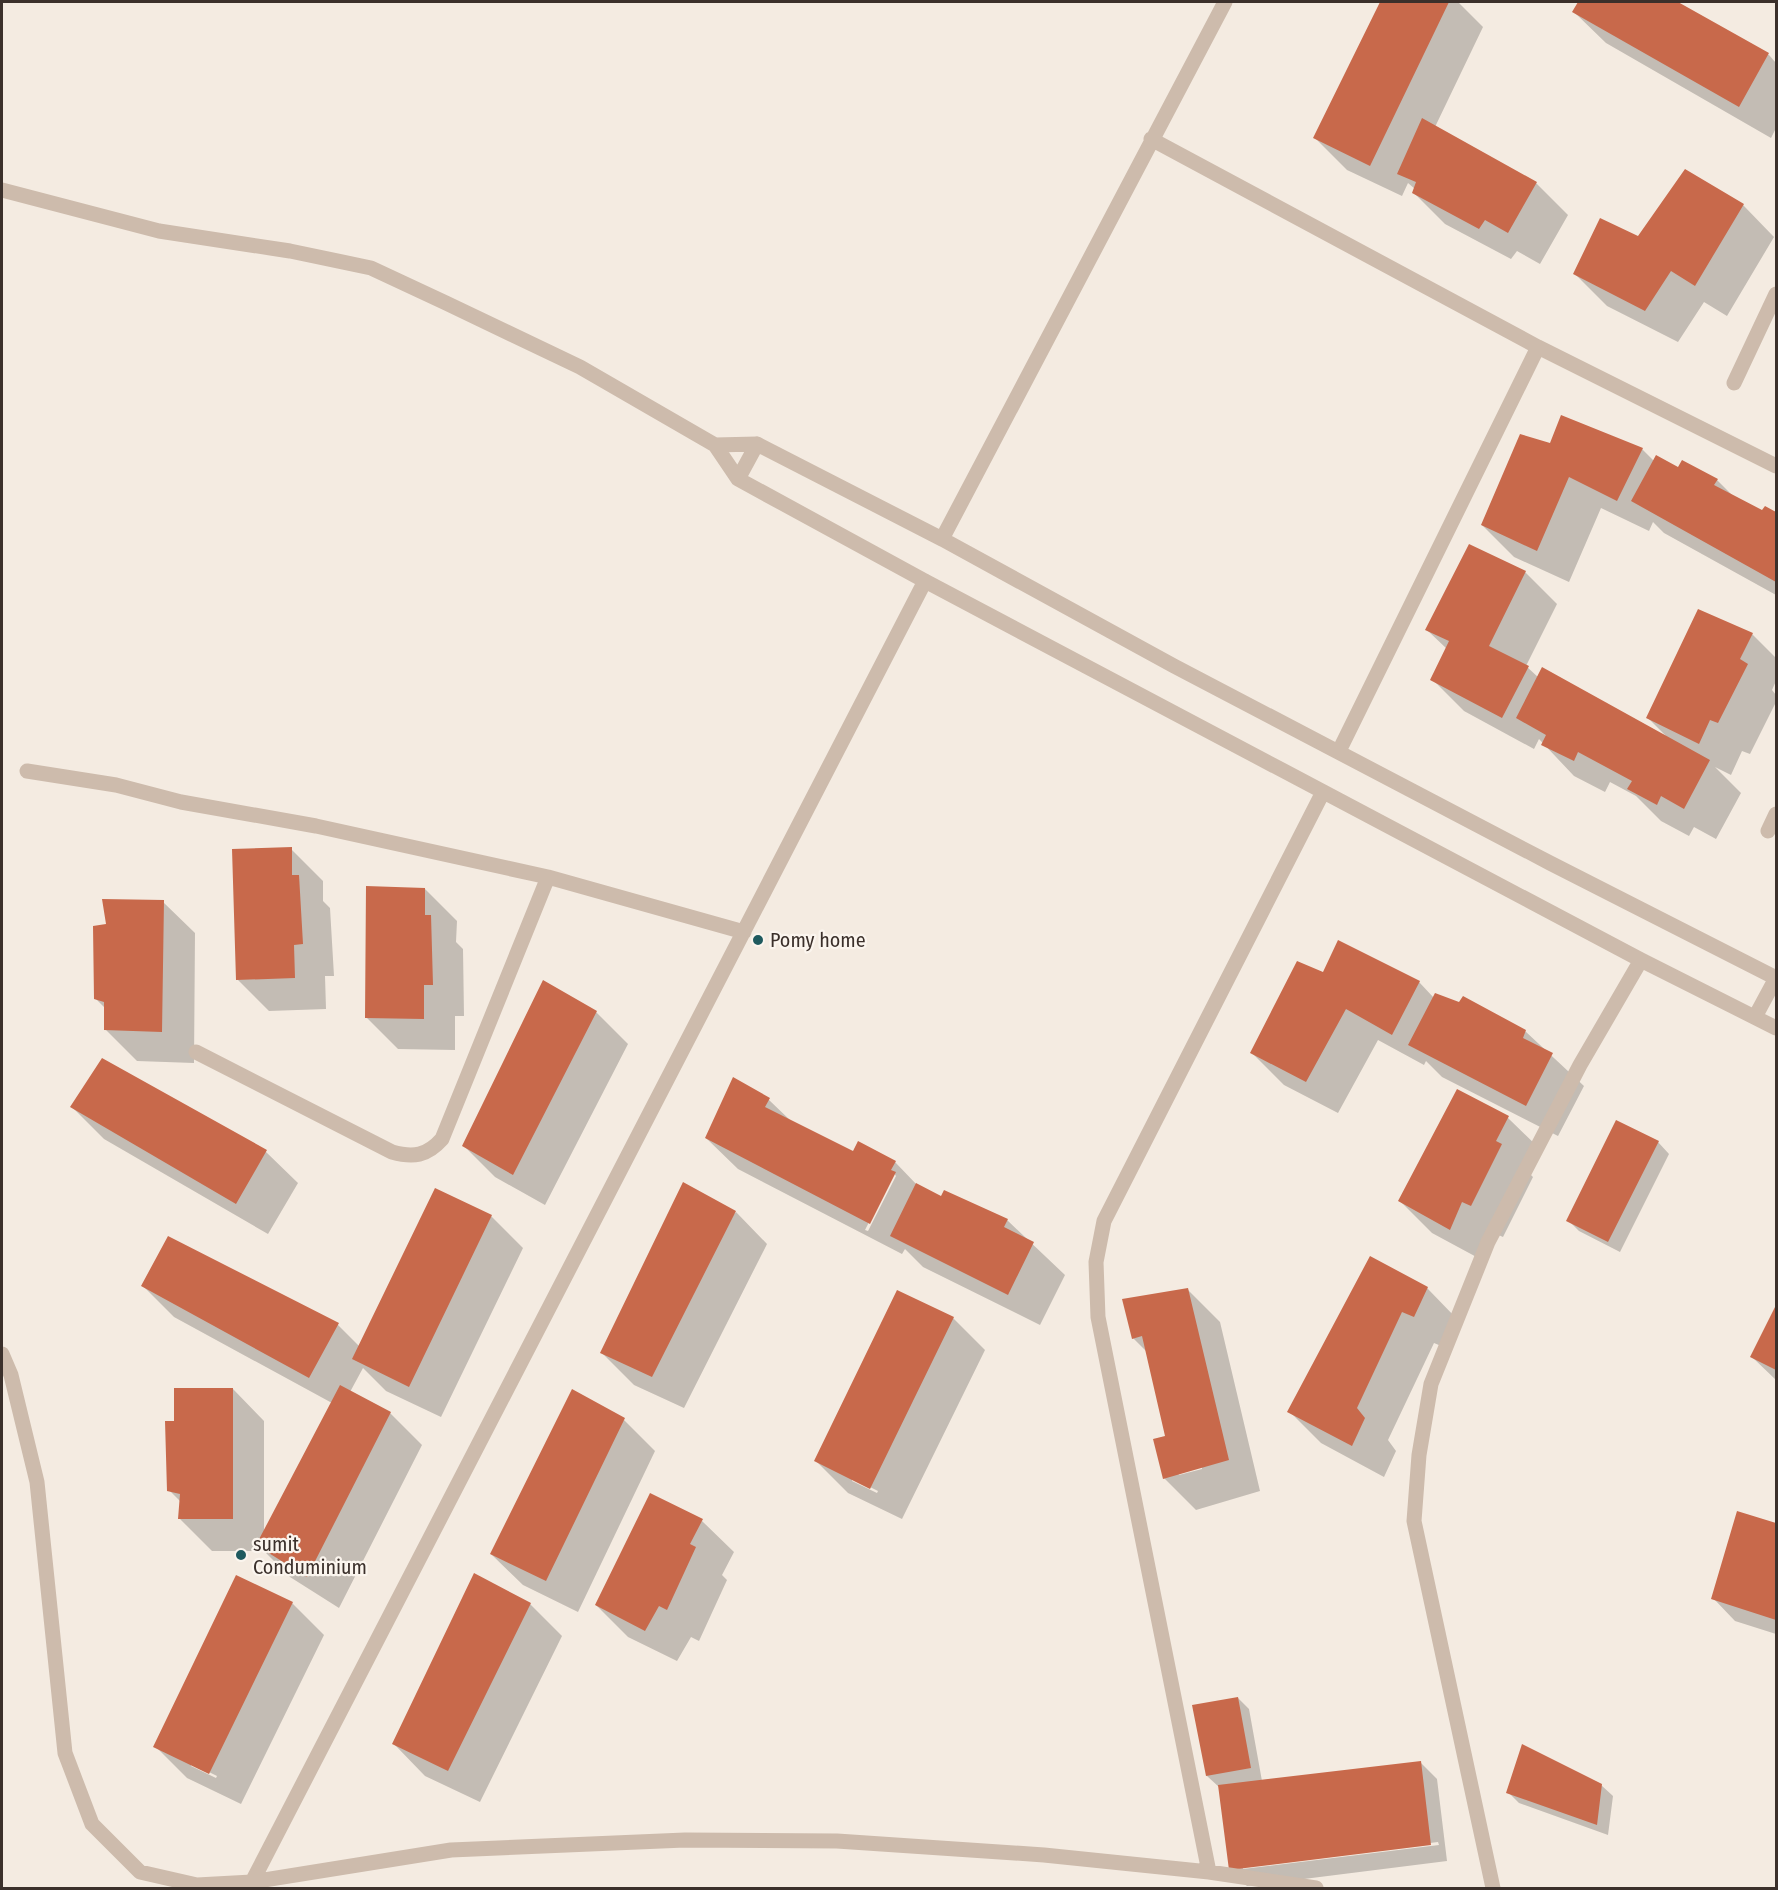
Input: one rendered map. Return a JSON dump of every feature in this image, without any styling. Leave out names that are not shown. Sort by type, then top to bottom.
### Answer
[{"type":"street","points":[[942,539],[1225,2]]},
{"type":"street","points":[[1151,139],[1538,347],[1776,466]]},
{"type":"street","points":[[2,190],[159,231],[290,251],[371,268],[580,367],[715,445],[738,479],[1323,792],[1641,960],[1776,1028]]},
{"type":"street","points":[[1734,383],[1776,294]]},
{"type":"street","points":[[1339,751],[1538,347]]},
{"type":"street","points":[[738,479],[757,444]]},
{"type":"street","points":[[715,445],[757,444],[942,539],[1174,666],[1550,863],[1776,978],[1755,1017]]},
{"type":"street","points":[[252,1882],[925,581]]},
{"type":"street","points":[[27,771],[116,785],[180,802],[316,826],[548,877],[744,932]]},
{"type":"street","points":[[1209,1872],[1098,1317],[1096,1262],[1104,1221],[1323,792]]},
{"type":"street","points":[[1768,831],[1776,814]]},
{"type":"street","points":[[195,1052],[392,1152],[408,1156],[430,1152],[442,1139],[548,877]]},
{"type":"street","points":[[1492,1888],[1414,1521],[1419,1455],[1431,1384],[1488,1242],[1580,1065],[1641,960]]},
{"type":"street","points":[[2,1354],[11,1375],[38,1482],[65,1753],[92,1824],[140,1872],[197,1886],[252,1882],[451,1850],[685,1840],[837,1841],[1044,1855],[1209,1872],[1316,1888]]},
{"type":"building","points":[[1380,2],[1449,2],[1370,166],[1313,138]]},
{"type":"building","points":[[1578,2],[1678,2],[1769,53],[1739,107],[1572,12]]},
{"type":"building","points":[[1422,118],[1537,182],[1508,233],[1485,220],[1479,229],[1412,193],[1416,182],[1397,174]]},
{"type":"building","points":[[1685,169],[1744,204],[1695,286],[1671,271],[1645,311],[1573,274],[1600,218],[1638,236]]},
{"type":"building","points":[[1561,415],[1643,448],[1617,501],[1569,477],[1537,551],[1481,525],[1520,434],[1550,443]]},
{"type":"building","points":[[1656,455],[1678,467],[1682,460],[1718,479],[1714,485],[1762,510],[1765,506],[1776,512],[1776,582],[1631,501]]},
{"type":"building","points":[[1469,544],[1526,571],[1489,646],[1529,666],[1502,718],[1430,680],[1449,641],[1425,630]]},
{"type":"building","points":[[1698,609],[1753,633],[1740,659],[1748,664],[1718,723],[1710,720],[1699,744],[1646,718]]},
{"type":"building","points":[[1542,667],[1710,760],[1684,809],[1661,796],[1657,805],[1627,789],[1632,781],[1578,752],[1574,761],[1541,745],[1546,735],[1516,718]]},
{"type":"building","points":[[292,847],[292,875],[299,875],[303,944],[294,945],[295,978],[236,980],[232,849]]},
{"type":"building","points":[[366,886],[425,888],[425,915],[431,915],[433,985],[424,985],[424,1019],[365,1018]]},
{"type":"building","points":[[102,899],[164,900],[162,1032],[104,1030],[104,1002],[94,999],[93,926],[106,924]]},
{"type":"building","points":[[1338,940],[1420,981],[1392,1035],[1346,1009],[1306,1082],[1250,1053],[1297,961],[1323,972]]},
{"type":"building","points":[[543,980],[597,1011],[513,1175],[462,1146]]},
{"type":"building","points":[[1435,993],[1459,1002],[1463,996],[1526,1030],[1523,1038],[1553,1053],[1526,1106],[1408,1045]]},
{"type":"building","points":[[102,1058],[267,1150],[236,1204],[70,1107]]},
{"type":"building","points":[[733,1077],[770,1098],[765,1107],[853,1151],[858,1141],[896,1161],[891,1170],[896,1172],[870,1224],[705,1138]]},
{"type":"building","points":[[1457,1089],[1509,1116],[1496,1141],[1502,1144],[1471,1206],[1462,1202],[1450,1230],[1398,1201]]},
{"type":"building","points":[[1616,1120],[1659,1141],[1608,1242],[1566,1221]]},
{"type":"building","points":[[683,1182],[736,1211],[652,1377],[600,1353]]},
{"type":"building","points":[[916,1183],[941,1196],[944,1190],[1008,1219],[1004,1227],[1034,1242],[1008,1295],[890,1236]]},
{"type":"building","points":[[435,1188],[492,1215],[409,1387],[352,1359]]},
{"type":"building","points":[[168,1236],[339,1323],[309,1378],[141,1286]]},
{"type":"building","points":[[1370,1256],[1428,1287],[1414,1317],[1402,1312],[1357,1408],[1365,1418],[1352,1446],[1287,1412]]},
{"type":"building","points":[[1188,1288],[1229,1460],[1163,1479],[1153,1439],[1165,1436],[1142,1336],[1132,1339],[1122,1299]]},
{"type":"building","points":[[897,1290],[954,1317],[870,1489],[814,1461]]},
{"type":"building","points":[[1776,1305],[1776,1370],[1750,1357]]},
{"type":"building","points":[[340,1385],[391,1412],[307,1577],[256,1545]]},
{"type":"building","points":[[174,1388],[233,1388],[233,1519],[178,1519],[180,1494],[167,1491],[165,1421],[174,1421]]},
{"type":"building","points":[[572,1389],[625,1418],[546,1581],[490,1554]]},
{"type":"building","points":[[650,1493],[703,1519],[690,1544],[696,1547],[667,1610],[659,1606],[645,1631],[595,1605]]},
{"type":"building","points":[[1737,1511],[1776,1523],[1776,1620],[1711,1599]]},
{"type":"building","points":[[474,1573],[531,1603],[448,1771],[392,1744]]},
{"type":"building","points":[[236,1575],[293,1602],[209,1774],[153,1747]]},
{"type":"building","points":[[1238,1697],[1251,1768],[1206,1776],[1192,1705]]},
{"type":"building","points":[[1522,1744],[1602,1784],[1597,1825],[1506,1793]]},
{"type":"building","points":[[1421,1761],[1431,1845],[1229,1870],[1218,1785]]},
{"type":"place","name":"Pomy home","points":[[758,940]]},
{"type":"place","name":"sumit Conduminium","points":[[241,1555]]}]
